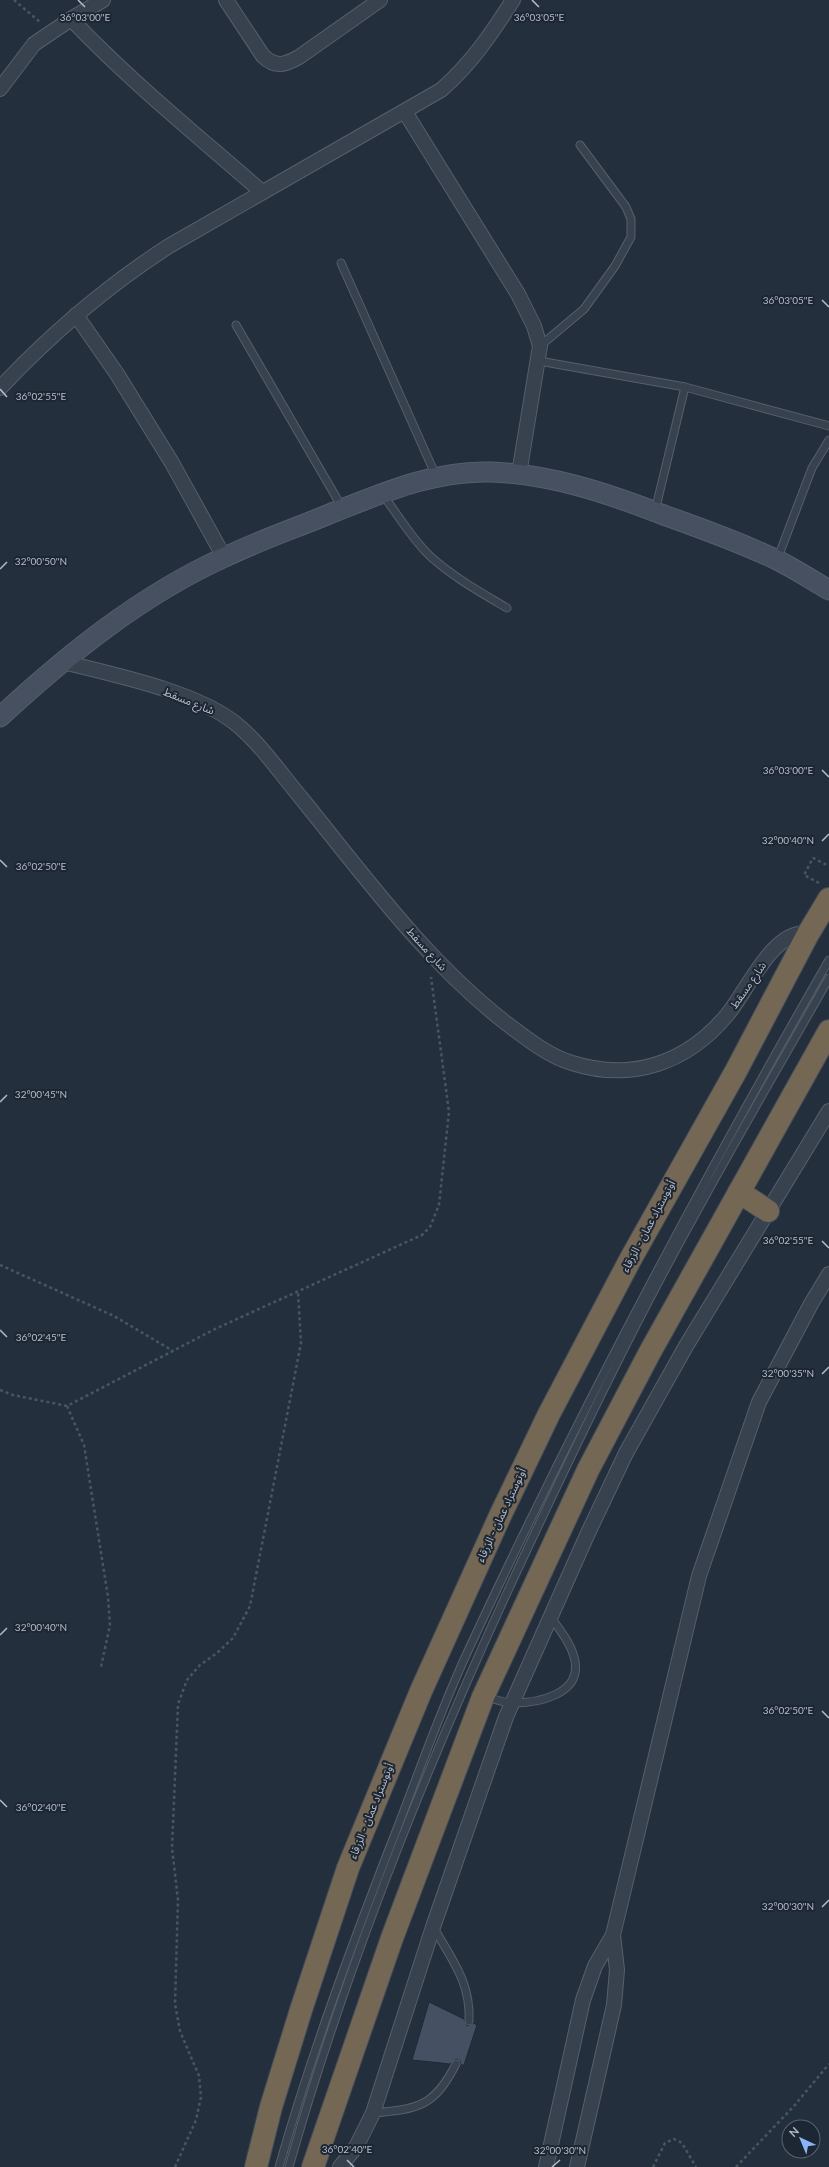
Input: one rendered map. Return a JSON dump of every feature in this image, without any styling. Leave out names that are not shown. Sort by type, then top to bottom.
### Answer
[{"type":"highway","name":"أوتوستراد عمان - الزرقاء","points":[[256,2167],[272,2106],[301,2010],[348,1868],[424,1684],[500,1516],[549,1414],[630,1260],[736,1071],[808,934],[826,892]]},
{"type":"highway","points":[[313,2167],[392,1938],[483,1697],[588,1470],[739,1192],[829,1031]]},
{"type":"highway","points":[[739,1192],[768,1211]]},
{"type":"street","points":[[0,89],[34,44],[71,19],[104,0]]},
{"type":"street","points":[[226,0],[263,56],[270,62],[280,65],[288,63],[299,57],[380,0]]},
{"type":"street","points":[[0,388],[76,314],[138,266],[262,192],[405,112],[441,90],[456,77],[491,34],[513,0]]},
{"type":"street","points":[[71,19],[97,45],[164,106],[262,192]]},
{"type":"street","points":[[405,112],[518,294],[534,326],[540,346],[539,361],[519,474]]},
{"type":"street","points":[[76,314],[117,374],[172,463],[224,557]]},
{"type":"street","points":[[3,711],[63,662],[141,603],[224,557],[382,493],[436,476],[461,472],[519,474],[564,482],[595,491],[655,512],[777,560],[829,590]]},
{"type":"street","name":"شارع مسقط","points":[[63,662],[132,680],[191,699],[213,709],[236,724],[268,757],[428,952],[476,1000],[530,1041],[570,1062],[608,1071],[644,1069],[689,1049],[709,1034],[727,1016],[778,945],[795,933],[808,934]]},
{"type":"street","points":[[340,2167],[356,2147],[373,2113],[433,1927],[512,1703],[550,1615],[626,1453],[686,1346],[829,1111]]},
{"type":"street","points":[[546,2167],[583,2000],[595,1966],[613,1935],[699,1576],[759,1402],[810,1304],[829,1274]]},
{"type":"street","points":[[577,2167],[614,2005],[617,1970],[613,1935]]},
{"type":"lane","points":[[540,346],[584,309],[615,266],[631,238],[631,219],[626,208],[580,145]]},
{"type":"lane","points":[[341,263],[436,476]]},
{"type":"lane","points":[[236,325],[343,509]]},
{"type":"lane","points":[[539,361],[685,387],[829,426]]},
{"type":"lane","points":[[655,512],[685,387]]},
{"type":"lane","points":[[777,560],[812,468],[829,440]]},
{"type":"lane","points":[[382,493],[409,532],[429,555],[458,579],[507,608]]},
{"type":"lane","points":[[279,2167],[310,2064],[345,1963],[466,1656],[558,1464],[661,1262],[756,1087],[829,960]]},
{"type":"lane","points":[[289,2167],[322,2059],[368,1924],[474,1663],[566,1467],[644,1312],[695,1214],[829,978]]},
{"type":"lane","points":[[483,1697],[512,1703],[550,1698],[563,1690],[572,1678],[576,1662],[570,1646],[550,1615]]},
{"type":"lane","points":[[433,1927],[464,1980],[468,1994],[468,2021]]},
{"type":"lane","points":[[373,2113],[408,2110],[422,2104],[435,2096],[446,2084],[456,2064]]},
{"type":"path","points":[[14,0],[51,32]]},
{"type":"path","points":[[826,892],[804,875],[813,858],[829,866]]},
{"type":"path","points":[[0,1390],[13,1395],[67,1406],[215,1329],[422,1234],[430,1227],[439,1205],[449,1112],[428,952]]},
{"type":"path","points":[[0,1265],[114,1316],[173,1351]]},
{"type":"path","points":[[175,2167],[196,2120],[201,2097],[199,2076],[180,2031],[175,2004],[178,1900],[172,1848],[178,1704],[187,1680],[200,1665],[217,1654],[233,1638],[250,1606],[301,1343],[298,1292]]},
{"type":"path","points":[[67,1406],[84,1445],[108,1597],[110,1625],[101,1667]]},
{"type":"path","points":[[736,2167],[794,2106],[829,2064]]},
{"type":"path","points":[[653,2167],[665,2143],[674,2139],[682,2143],[696,2167]]},
{"type":"building","points":[[429,2002],[464,2019],[467,2026],[473,2023],[477,2025],[464,2065],[461,2065],[460,2061],[456,2059],[450,2064],[412,2060]]}]
